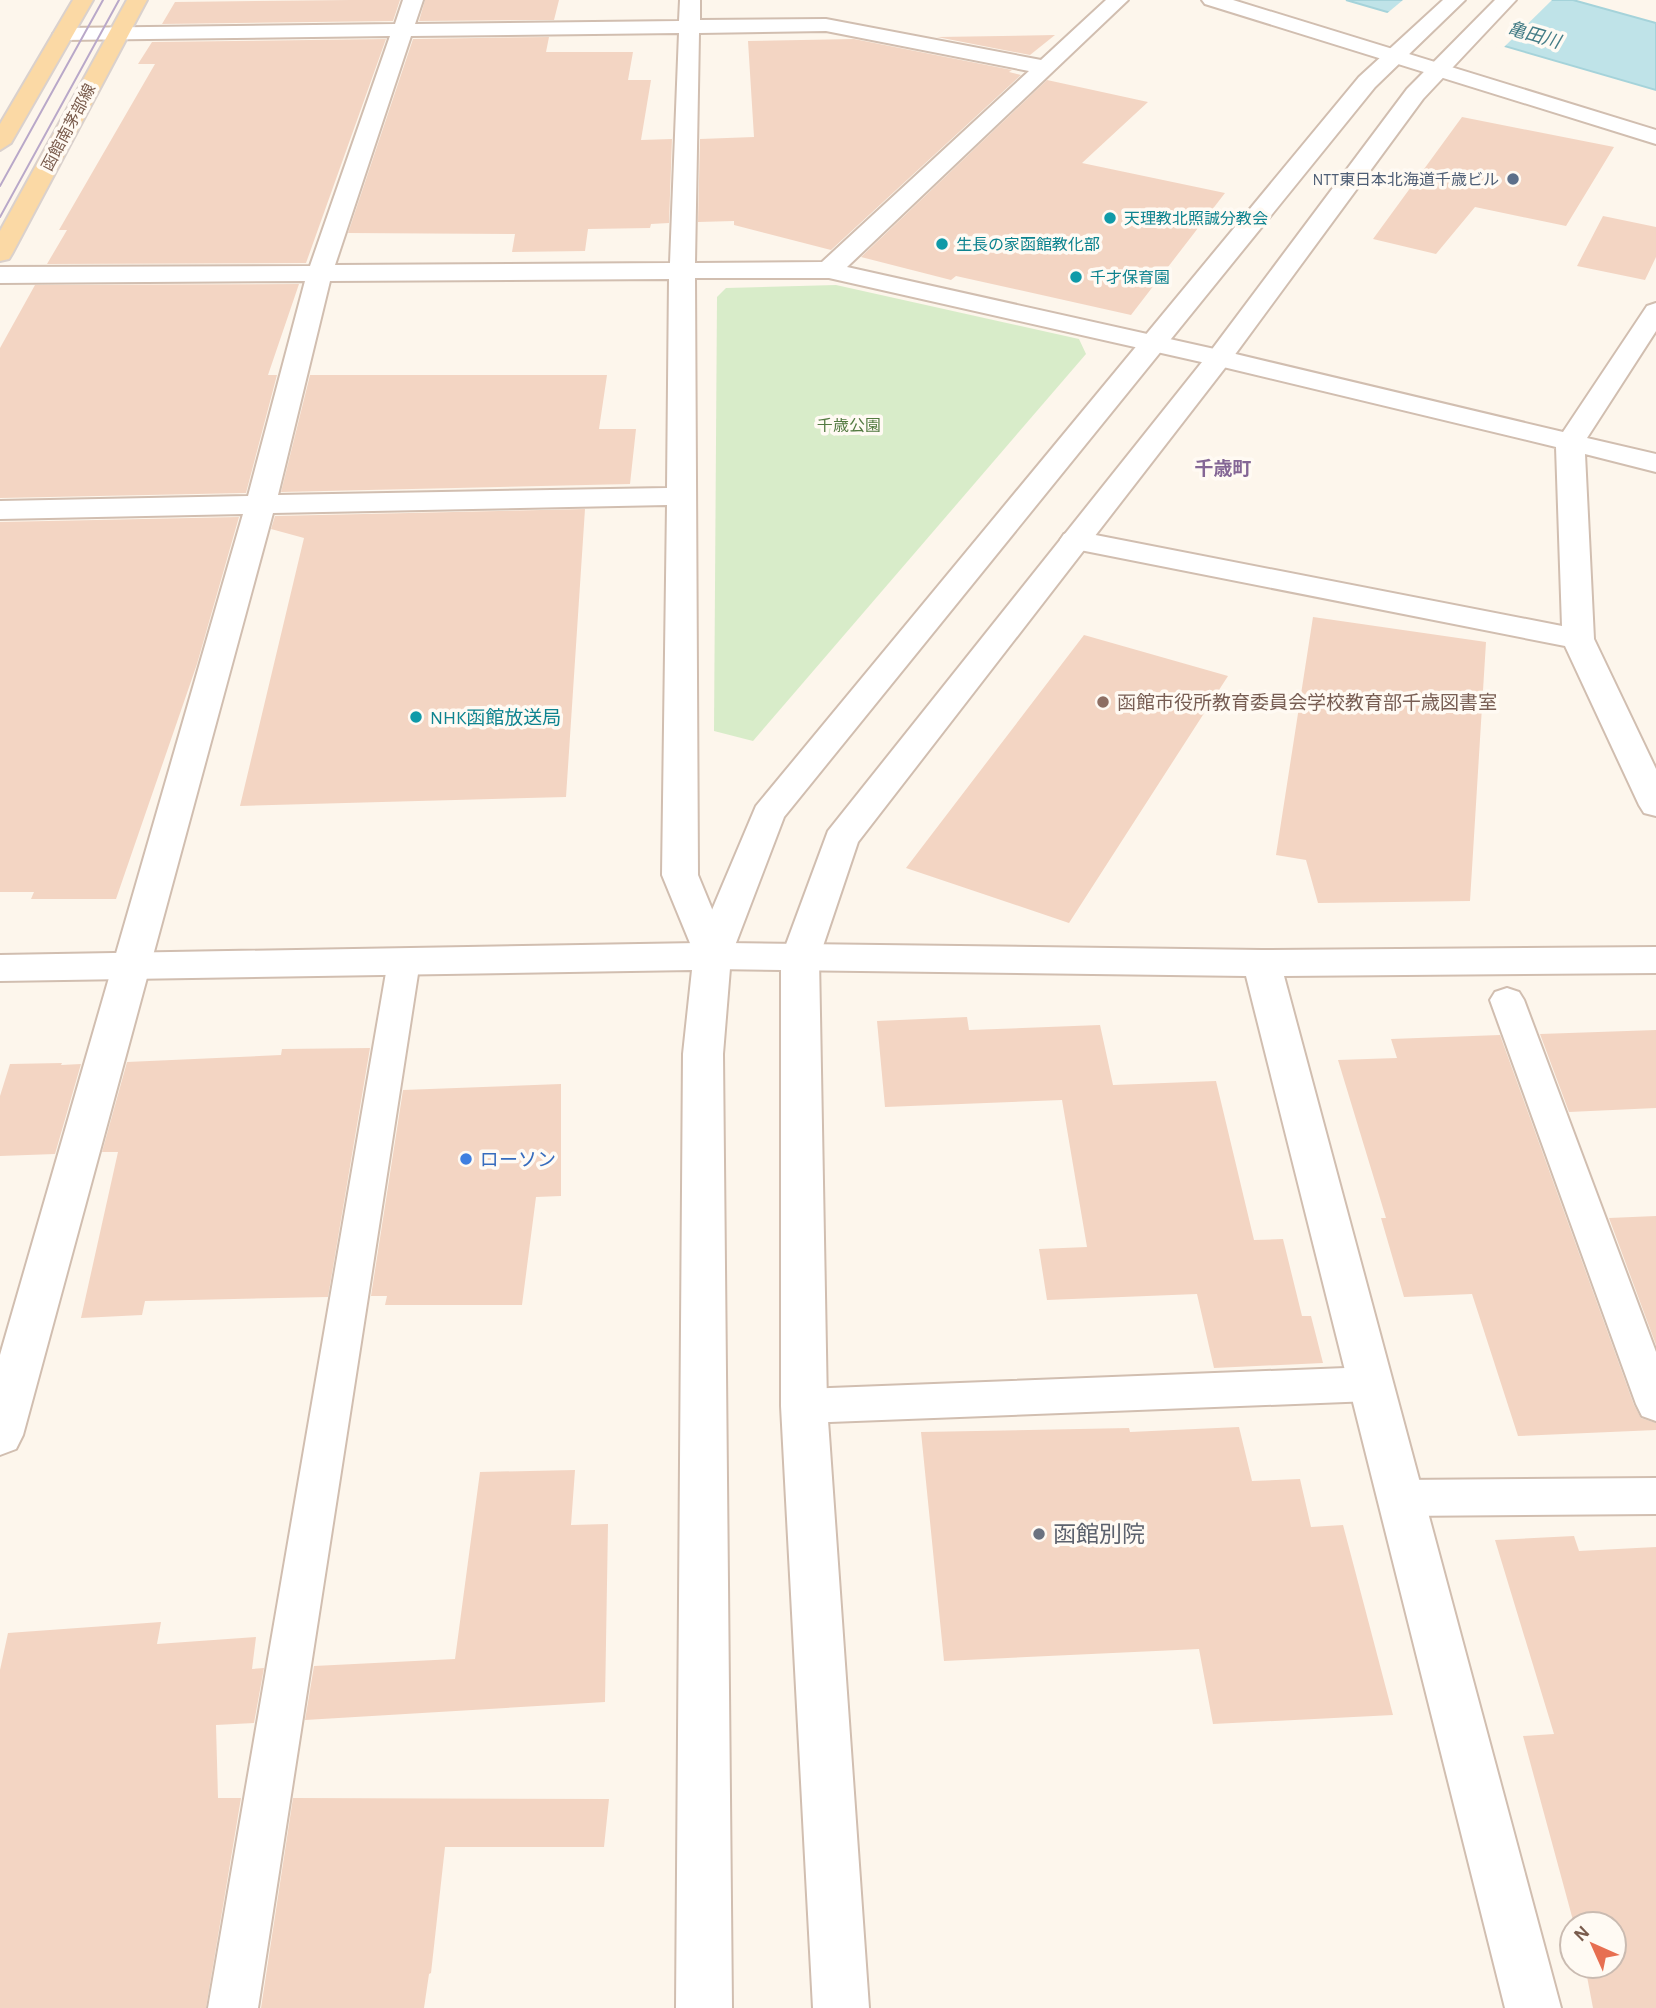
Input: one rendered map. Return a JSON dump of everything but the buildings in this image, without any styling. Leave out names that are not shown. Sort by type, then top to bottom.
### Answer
[{"type":"main road","points":[[0,144],[83,0]]},
{"type":"main road","name":"函館南茅部線","points":[[0,254],[137,0]]},
{"type":"street","points":[[690,0],[682,271],[680,875],[712,956]]},
{"type":"street","points":[[829,270],[1118,0]]},
{"type":"street","points":[[1212,0],[1656,137]]},
{"type":"street","points":[[704,2008],[703,1054],[712,956],[768,814],[1391,56],[1455,0]]},
{"type":"street","points":[[841,2008],[804,1406],[800,958],[841,839],[1219,358],[1436,70],[1506,0]]},
{"type":"street","points":[[63,34],[119,34],[407,15],[688,27],[826,25],[1047,68]]},
{"type":"street","points":[[0,1435],[261,503],[319,275],[407,15]]},
{"type":"street","points":[[0,275],[829,270],[1219,358],[1656,463]]},
{"type":"street","points":[[1656,311],[1570,443],[1578,639],[1656,805]]},
{"type":"street","points":[[0,510],[683,496]]},
{"type":"street","points":[[1075,540],[1578,639]]},
{"type":"street","points":[[0,968],[712,956],[1262,963],[1656,960]]},
{"type":"street","points":[[1262,963],[1533,2008]]},
{"type":"lane","points":[[233,2008],[404,961]]},
{"type":"lane","points":[[1507,1000],[1656,1404]]},
{"type":"lane","points":[[804,1406],[1371,1384]]},
{"type":"lane","points":[[1399,1498],[1656,1496]]},
{"type":"green space","name":"千歳公園","points":[[836,285],[1079,339],[1086,354],[753,741],[714,731],[717,297],[726,288]]},
{"type":"water","name":"亀田川","points":[[1346,0],[1573,0],[1656,23],[1656,90]]},
{"type":"pier","points":[[1403,0],[1552,0],[1502,49],[1385,15]]},
{"type":"tram line","points":[[0,186],[103,0]]},
{"type":"tram line","points":[[0,217],[119,0]]},
{"type":"place","name":"NTT東日本北海道千歳ビル","points":[[1513,179]]},
{"type":"place","name":"天理教北照誠分教会","points":[[1110,218]]},
{"type":"place","name":"生長の家函館教化部","points":[[942,244]]},
{"type":"place","name":"千才保育園","points":[[1076,277]]},
{"type":"place","name":"函館市役所教育委員会学校教育部千歳図書室","points":[[1103,702]]},
{"type":"place","name":"NHK函館放送局","points":[[416,717]]},
{"type":"place","name":"ローソン","points":[[466,1159]]},
{"type":"place","name":"函館別院","points":[[1039,1534]]},
{"type":"district","name":"千歳町","points":[[1223,468]]}]
